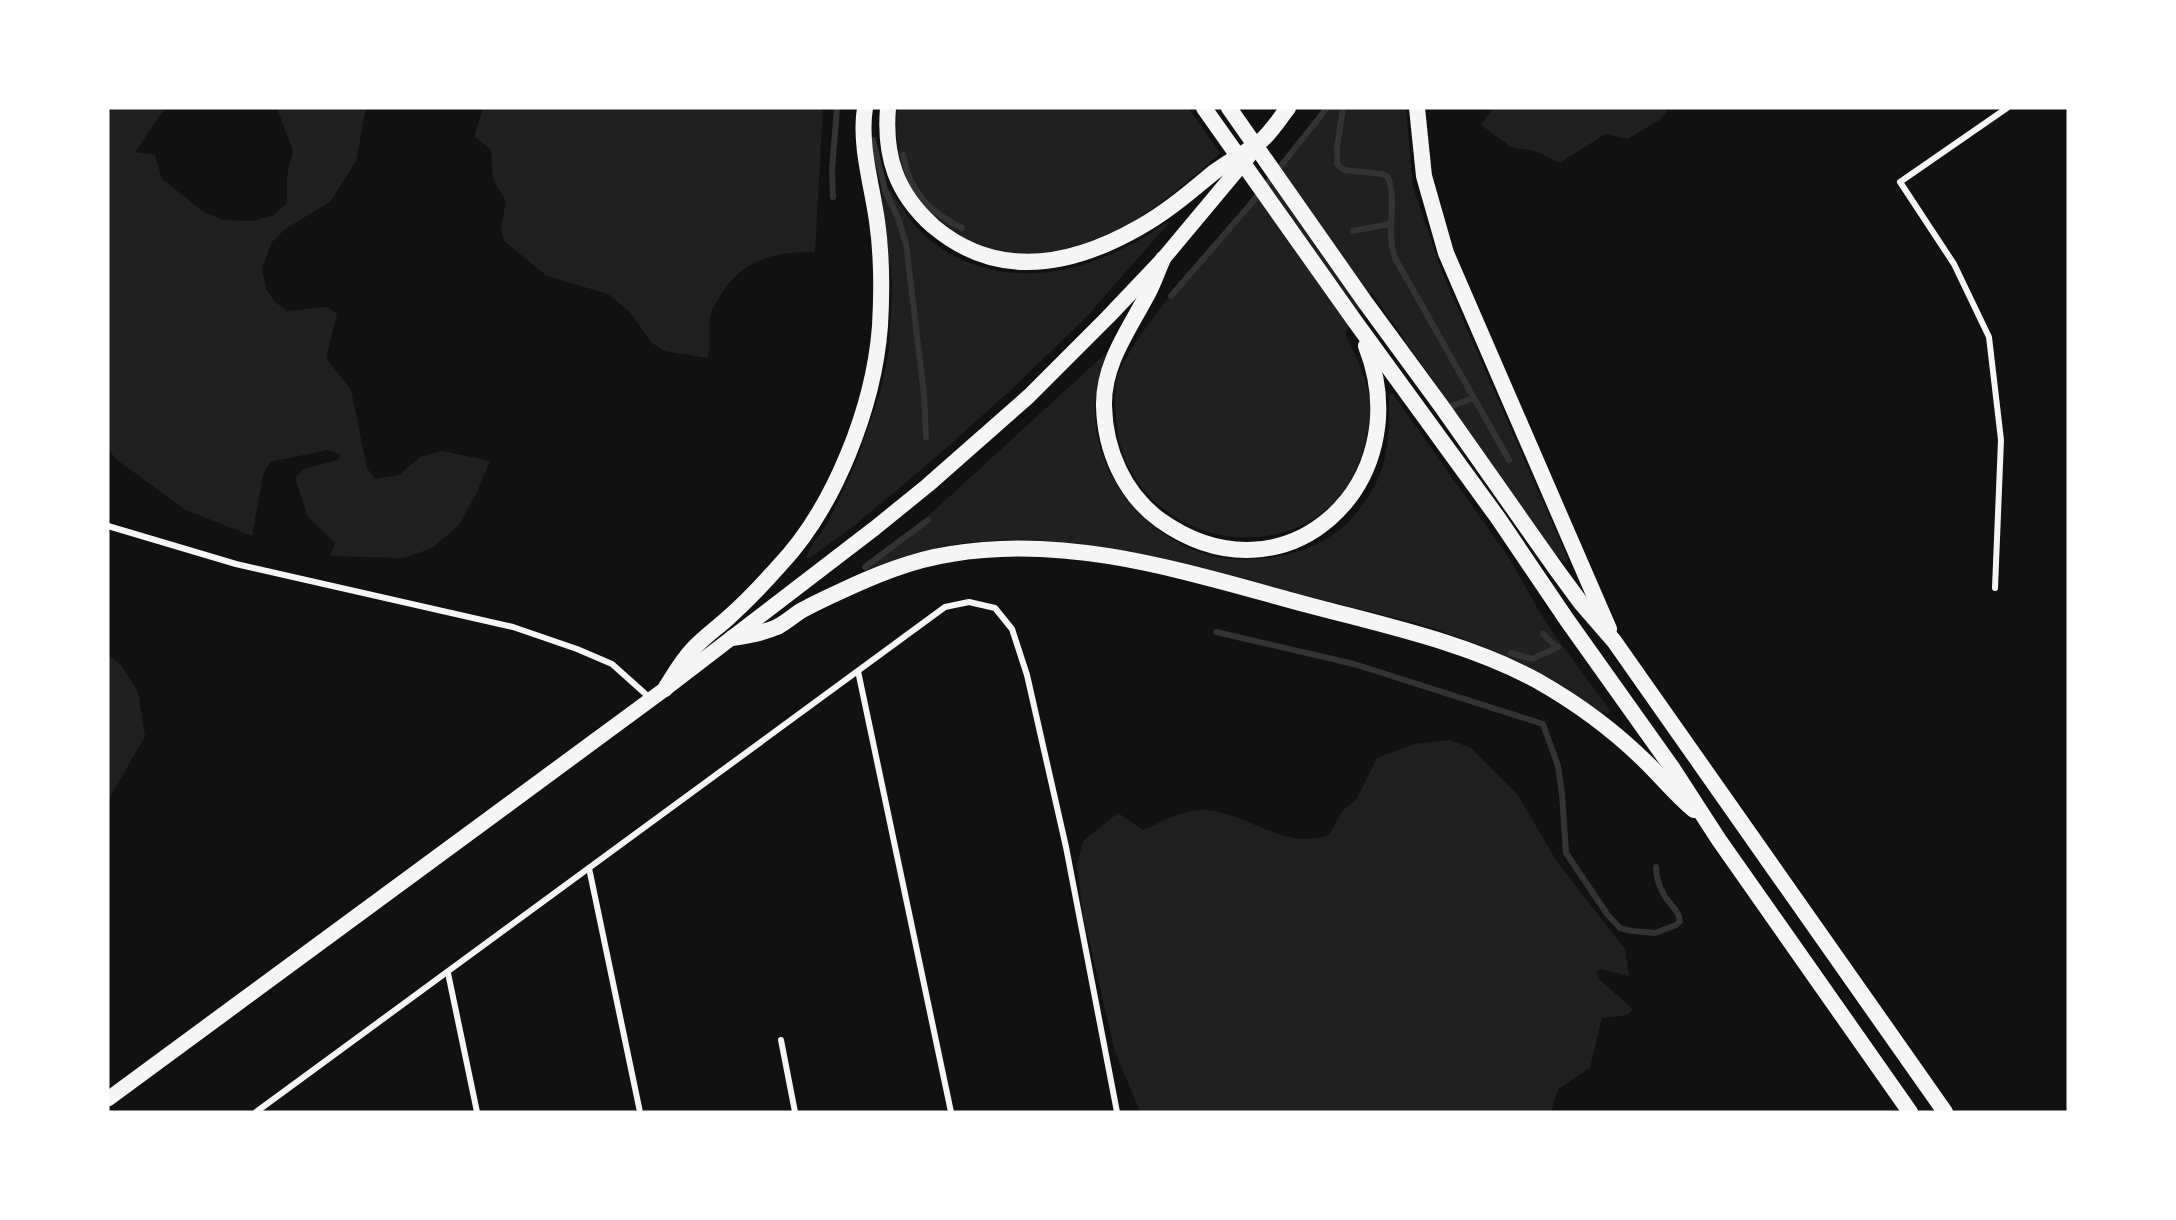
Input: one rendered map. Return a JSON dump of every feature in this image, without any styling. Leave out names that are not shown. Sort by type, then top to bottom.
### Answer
[{"type":"highway","points":[[665,689],[693,648],[760,587],[803,536],[836,478],[858,423],[875,359],[881,301],[878,224],[864,134],[865,108]]},
{"type":"highway","points":[[888,108],[889,156],[909,199],[923,217],[944,235],[987,257],[1007,261],[1050,261],[1070,258],[1095,249],[1140,227],[1172,206],[1234,157],[1263,139],[1288,108]]},
{"type":"highway","points":[[1204,108],[1498,518],[1673,768],[1703,818],[1910,1112]]},
{"type":"highway","points":[[1229,108],[1575,594],[1614,641],[1945,1112]]},
{"type":"highway","points":[[1417,108],[1424,176],[1446,253],[1614,641]]},
{"type":"highway","points":[[1162,260],[1152,286],[1116,352],[1109,371],[1104,405],[1111,450],[1125,482],[1152,514],[1181,533],[1210,545],[1228,549],[1255,549],[1270,547],[1300,537],[1319,527],[1332,516],[1347,502],[1359,485],[1369,467],[1379,421],[1378,390],[1371,360],[1356,323]]},
{"type":"highway","points":[[732,638],[764,632],[780,626],[801,611],[837,593],[876,576],[926,559],[983,550],[1034,549],[1092,553],[1121,558],[1380,624],[1458,647],[1489,659],[1534,680],[1576,704],[1624,742],[1703,818]]},
{"type":"main road","points":[[108,1099],[665,689],[875,528],[1029,396],[1162,260],[1263,139]]},
{"type":"street","points":[[1995,588],[2001,440],[1989,337],[1954,264],[1900,182],[2007,108]]},
{"type":"street","points":[[108,526],[236,564],[513,627],[612,664],[650,698]]},
{"type":"street","points":[[256,1112],[945,607],[969,602],[995,608],[1012,630],[1027,675],[1066,847],[1118,1112]]},
{"type":"street","points":[[858,670],[951,1112]]},
{"type":"street","points":[[589,868],[640,1112]]},
{"type":"street","points":[[448,973],[477,1112]]},
{"type":"street","points":[[781,1040],[795,1112]]},
{"type":"shaded area","points":[[108,108],[165,108],[135,152],[155,155],[162,179],[204,212],[223,220],[252,221],[272,216],[287,203],[287,176],[293,151],[277,108],[366,108],[356,161],[330,202],[285,229],[272,242],[262,268],[266,289],[275,302],[287,311],[327,307],[337,314],[326,358],[351,390],[367,468],[375,479],[399,475],[420,457],[442,451],[490,461],[477,492],[459,525],[432,548],[404,558],[330,556],[335,543],[308,517],[295,478],[303,469],[337,460],[341,455],[328,450],[270,462],[263,475],[252,536],[186,510],[117,460],[108,449]]},
{"type":"shaded area","points":[[483,108],[823,108],[815,252],[773,256],[760,260],[738,274],[720,296],[710,317],[707,358],[664,351],[652,343],[630,312],[608,294],[547,276],[504,241],[501,227],[506,202],[493,179],[491,150],[474,136]]},
{"type":"shaded area","points":[[897,108],[1188,108],[1220,153],[1170,195],[1143,215],[1114,232],[1084,245],[1052,253],[1020,255],[987,249],[970,242],[944,224],[920,201],[904,173],[900,157],[896,125]]},
{"type":"shaded area","points":[[1325,108],[1406,108],[1413,187],[1442,272],[1568,559],[1566,563],[1556,555],[1371,292],[1345,333],[1369,393],[1369,428],[1364,448],[1340,496],[1307,523],[1268,536],[1226,536],[1186,523],[1152,499],[1127,464],[1116,418],[1115,402],[1117,377],[1124,360],[1169,297],[1247,208]]},
{"type":"shaded area","points":[[1493,108],[1669,108],[1661,119],[1628,139],[1605,134],[1560,163],[1535,151],[1511,147],[1481,125]]},
{"type":"shaded area","points":[[885,184],[915,226],[927,238],[956,257],[986,268],[1017,273],[1048,272],[1079,266],[1110,255],[1167,222],[1169,223],[1087,316],[1014,387],[935,458],[855,525],[807,558],[808,552],[827,524],[855,465],[880,393],[889,351],[892,283],[881,189]]},
{"type":"shaded area","points":[[1104,355],[1106,358],[1095,415],[1097,434],[1112,476],[1139,513],[1156,528],[1195,551],[1217,557],[1256,559],[1291,554],[1311,547],[1346,524],[1368,497],[1382,469],[1388,438],[1389,398],[1390,394],[1393,394],[1511,561],[1539,611],[1610,713],[1591,707],[1562,685],[1528,667],[1475,643],[1439,630],[1129,552],[1062,542],[996,540],[931,549],[865,570],[864,566],[926,518]]},
{"type":"shaded area","points":[[108,655],[121,665],[138,692],[145,736],[108,801]]},
{"type":"shaded area","points":[[1450,740],[1471,748],[1518,795],[1557,862],[1625,949],[1629,976],[1601,969],[1596,972],[1600,980],[1633,1009],[1627,1015],[1602,1018],[1590,1068],[1558,1089],[1551,1112],[1140,1112],[1115,1052],[1083,915],[1077,865],[1083,841],[1118,813],[1143,830],[1178,815],[1200,810],[1233,816],[1280,835],[1312,839],[1329,835],[1343,810],[1356,800],[1377,758],[1414,744]]},
{"type":"waterway","points":[[833,197],[832,170],[837,108]]},
{"type":"waterway","points":[[1171,296],[1249,206],[1327,108]]},
{"type":"waterway","points":[[1343,108],[1337,147],[1337,164],[1344,170],[1382,174],[1388,177],[1392,197],[1391,237],[1395,258],[1509,460]]},
{"type":"waterway","points":[[873,140],[885,190],[898,218],[906,244],[924,394],[926,437]]},
{"type":"waterway","points":[[903,155],[906,169],[916,191],[923,200],[930,208],[962,228]]},
{"type":"waterway","points":[[1353,231],[1389,224]]},
{"type":"waterway","points":[[1452,406],[1473,398]]},
{"type":"waterway","points":[[865,567],[928,520]]},
{"type":"waterway","points":[[1216,632],[1354,664],[1543,724],[1558,766],[1566,853],[1607,914],[1620,928],[1655,933],[1676,925],[1680,921],[1661,888],[1656,867]]},
{"type":"waterway","points":[[1543,634],[1556,647]]},
{"type":"waterway","points":[[1511,653],[1532,659],[1558,647]]}]
